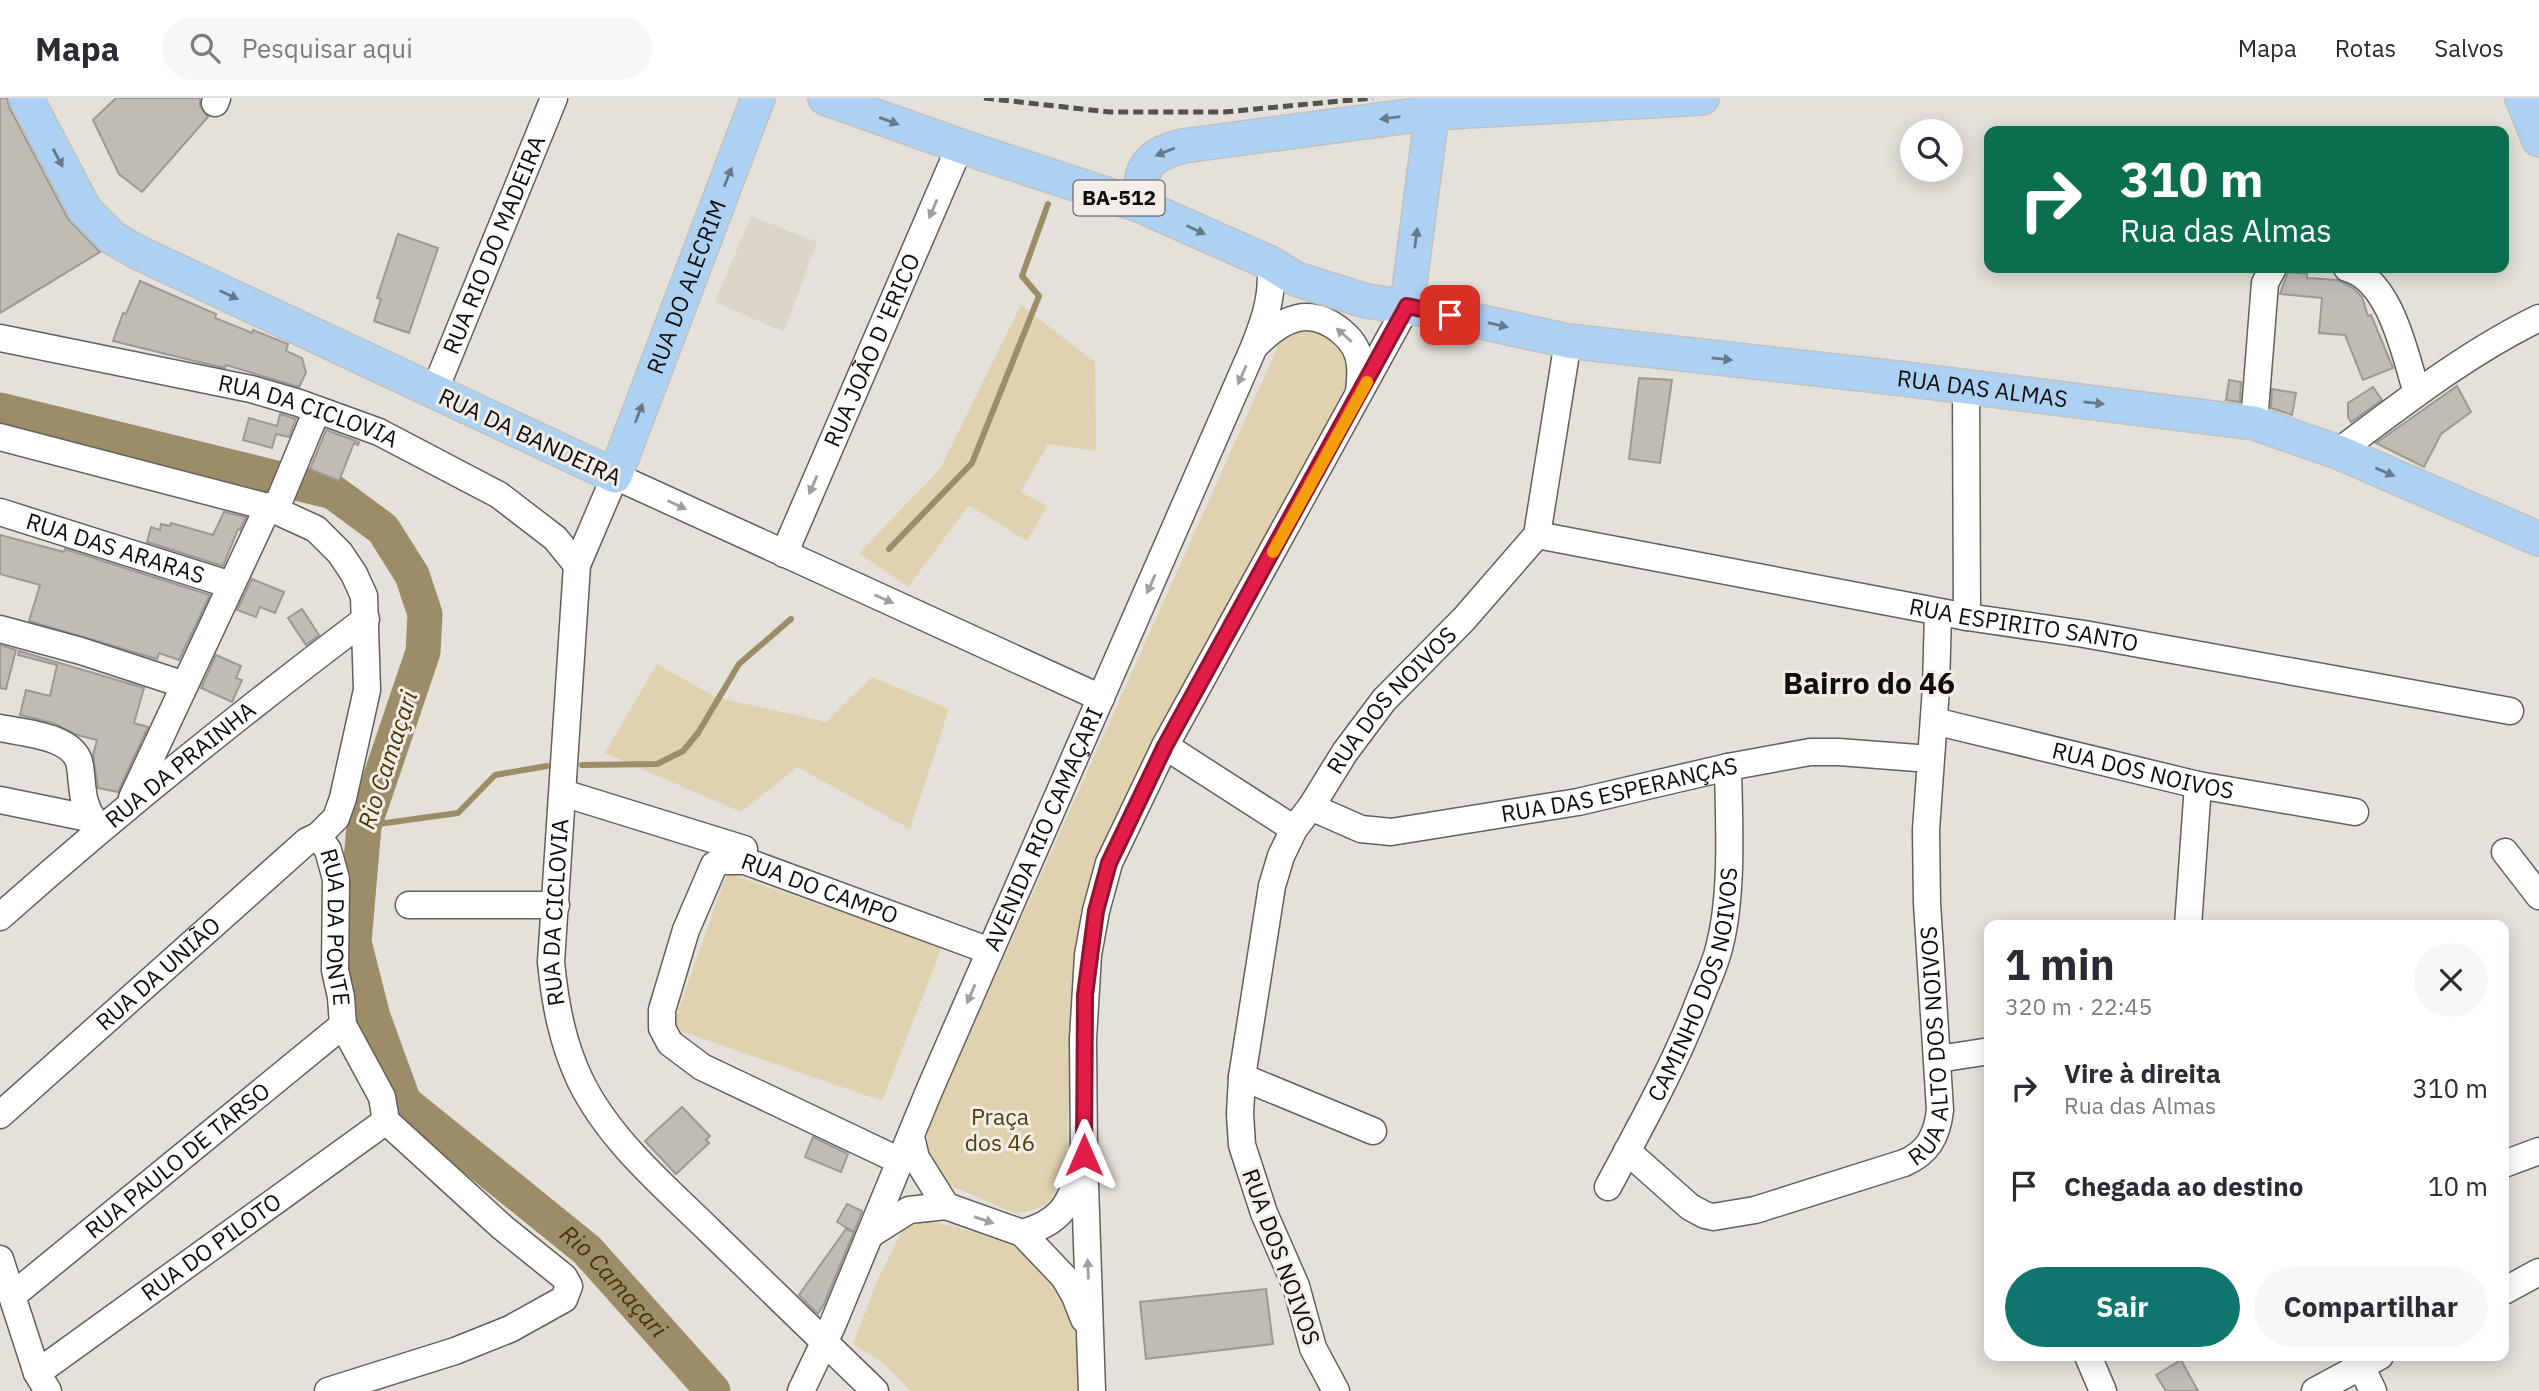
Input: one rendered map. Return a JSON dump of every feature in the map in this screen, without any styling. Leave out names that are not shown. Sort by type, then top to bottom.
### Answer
[{"type":"main road","name":"RUA DA BANDEIRA","points":[[26,98],[85,210],[113,238],[137,252],[615,476]]},
{"type":"main road","name":"RUA DO ALECRIM","points":[[615,476],[758,98]]},
{"type":"main road","name":"BA-512","points":[[825,98],[1139,205],[1270,263],[1307,283],[1366,301],[1407,306]]},
{"type":"main road","points":[[1139,205],[1143,174],[1156,155],[1166,150],[1431,106],[1702,98]]},
{"type":"main road","points":[[2522,98],[2539,140]]},
{"type":"main road","points":[[1407,306],[1431,106]]},
{"type":"main road","name":"RUA DAS ALMAS","points":[[1407,306],[1568,341],[1905,379],[2254,423],[2338,452],[2539,539]]},
{"type":"street","name":"RUA RIO DO MADEIRA","points":[[434,392],[554,98]]},
{"type":"street","name":"RUA JOÃO D 'ERICO","points":[[784,554],[960,146]]},
{"type":"street","name":"AVENIDA RIO CAMAÇARI","points":[[801,1391],[872,1234],[900,1161],[990,951],[1254,347],[1268,312],[1272,286],[1270,263]]},
{"type":"street","points":[[2254,423],[2265,283],[2270,273]]},
{"type":"street","points":[[2360,273],[2370,280],[2392,318],[2417,393]]},
{"type":"street","points":[[1092,1391],[1084,1155],[1084,1006],[1088,955],[1109,863],[1165,746],[1407,306]]},
{"type":"street","points":[[1254,347],[1273,330],[1293,319],[1302,316],[1326,321],[1351,340],[1357,351],[1361,366],[1358,397]]},
{"type":"street","points":[[2338,452],[2417,393],[2515,330],[2539,318]]},
{"type":"street","name":"RUA DA CICLOVIA","points":[[0,338],[251,389],[379,432],[499,495],[555,538],[577,565]]},
{"type":"street","points":[[1537,535],[1568,341]]},
{"type":"street","points":[[1966,388],[1967,617]]},
{"type":"street","points":[[129,806],[232,585],[298,459],[317,410]]},
{"type":"street","name":"RUA DA PONTE","points":[[0,437],[274,503],[316,529],[340,553],[354,574],[364,596],[367,690],[343,799],[336,818],[318,836],[328,850],[336,879],[335,970],[343,1025],[382,1097],[386,1121]]},
{"type":"street","name":"RUA DA BANDEIRA","points":[[615,476],[1101,698]]},
{"type":"street","name":"RUA DA CICLOVIA","points":[[615,476],[577,565],[551,962],[559,1023],[581,1082],[601,1114],[642,1164],[875,1391]]},
{"type":"street","name":"RUA DAS ARARAS","points":[[0,512],[232,585]]},
{"type":"street","name":"RUA ESPIRITO SANTO","points":[[1537,535],[1938,612],[2084,634],[2510,711]]},
{"type":"street","name":"RUA DOS NOIVOS","points":[[1336,1391],[1313,1348],[1287,1262],[1264,1213],[1242,1145],[1242,1077],[1272,886],[1280,856],[1294,829],[1345,752],[1384,700],[1464,619],[1537,535]]},
{"type":"street","name":"RUA ALTO DOS NOIVOS","points":[[1627,1151],[1690,1207],[1705,1215],[1724,1216],[1777,1204],[1903,1163],[1923,1153],[1934,1138],[1939,1121],[1938,1059],[1927,903],[1926,830],[1938,612]]},
{"type":"street","name":"RUA DA PRAINHA","points":[[0,917],[97,825],[129,806],[247,709],[366,619]]},
{"type":"street","points":[[0,629],[81,651],[185,685]]},
{"type":"street","name":"RUA DOS NOIVOS","points":[[1934,721],[2197,785],[2355,813]]},
{"type":"street","points":[[0,728],[39,736],[73,748],[80,764],[85,805],[97,825]]},
{"type":"street","points":[[1165,746],[1294,829]]},
{"type":"street","name":"RUA DAS ESPERANÇAS","points":[[1311,807],[1361,829],[1391,832],[1578,802],[1728,767],[1811,752],[1930,759]]},
{"type":"street","name":"CAMINHO DOS NOIVOS","points":[[1608,1187],[1674,1063],[1720,944],[1726,902],[1728,767]]},
{"type":"street","points":[[2188,920],[2197,785]]},
{"type":"street","points":[[563,793],[744,849]]},
{"type":"street","points":[[0,800],[65,814],[97,825]]},
{"type":"street","name":"RUA DA UNIÃO","points":[[0,1115],[307,841],[318,836]]},
{"type":"street","points":[[2505,852],[2539,896]]},
{"type":"street","name":"RUA DO CAMPO","points":[[900,1161],[702,1067],[670,1043],[662,1028],[662,1010],[686,930],[702,889],[714,865],[722,861],[745,860],[990,951]]},
{"type":"street","points":[[409,905],[556,905]]},
{"type":"street","name":"RUA PAULO DE TARSO","points":[[12,1296],[343,1025]]},
{"type":"street","points":[[1938,1059],[1984,1052]]},
{"type":"street","points":[[1242,1077],[1373,1132]]},
{"type":"street","points":[[328,1391],[455,1351],[522,1323],[564,1299],[569,1286],[564,1277],[502,1227],[386,1121]]},
{"type":"street","name":"RUA DO PILOTO","points":[[43,1382],[386,1121]]},
{"type":"street","points":[[911,1137],[916,1158],[946,1206]]},
{"type":"street","points":[[2509,1162],[2539,1151]]},
{"type":"street","points":[[1022,1233],[1040,1228],[1057,1217],[1066,1206],[1075,1188],[1084,1155]]},
{"type":"street","points":[[872,1234],[909,1210],[946,1206],[1022,1233],[1064,1277],[1076,1296],[1090,1338]]},
{"type":"street","points":[[0,1259],[43,1382]]},
{"type":"street","points":[[2509,1288],[2539,1272]]},
{"type":"street","points":[[2090,1361],[2103,1391]]},
{"type":"street","points":[[2315,1391],[2371,1361],[2374,1391]]},
{"type":"shaded area","points":[[751,216],[817,242],[784,332],[715,302]]},
{"type":"green space","points":[[1021,305],[1095,362],[1096,451],[1048,444],[1021,492],[1047,506],[1027,541],[969,505],[908,587],[859,553],[940,469]]},
{"type":"green space","name":"Praça dos 46","points":[[1308,328],[1338,345],[1347,357],[1351,376],[1104,848],[1076,947],[1065,1179],[1047,1204],[1030,1211],[1014,1213],[938,1180],[926,1158],[928,1127],[1280,342],[1294,330]]},
{"type":"green space","points":[[657,664],[715,697],[826,722],[872,677],[949,709],[910,829],[797,767],[741,812],[605,753]]},
{"type":"green space","points":[[727,873],[942,947],[882,1101],[672,1028]]},
{"type":"green space","points":[[922,1220],[957,1227],[1012,1245],[1041,1264],[1070,1308],[1077,1343],[1080,1391],[911,1391],[884,1364],[853,1344],[878,1279],[902,1231]]},
{"type":"building","points":[[0,98],[7,98],[9,107],[68,219],[100,252],[0,313]]},
{"type":"building","points":[[116,98],[200,98],[200,106],[208,117],[142,192],[119,174],[93,120]]},
{"type":"building","points":[[398,234],[438,248],[409,333],[374,321],[381,299],[377,298]]},
{"type":"building","points":[[2288,273],[2307,274],[2307,278],[2338,280],[2353,288],[2362,297],[2368,316],[2371,315],[2393,368],[2363,380],[2345,335],[2319,333],[2322,298],[2280,294]]},
{"type":"building","points":[[140,281],[216,314],[215,318],[288,344],[286,351],[302,358],[306,373],[299,387],[226,365],[225,368],[113,341],[123,313],[126,314]]},
{"type":"building","points":[[1639,378],[1672,380],[1660,463],[1629,459]]},
{"type":"building","points":[[2229,380],[2241,382],[2240,402],[2226,400]]},
{"type":"building","points":[[2457,386],[2471,412],[2441,434],[2424,467],[2376,443]]},
{"type":"building","points":[[2373,387],[2382,400],[2351,422],[2348,417],[2348,403]]},
{"type":"building","points":[[2272,389],[2296,393],[2292,415],[2271,408]]},
{"type":"building","points":[[280,414],[296,419],[289,437],[276,434],[272,448],[243,440],[249,418],[277,426]]},
{"type":"building","points":[[326,430],[359,442],[358,445],[354,443],[339,481],[310,469]]},
{"type":"building","points":[[224,512],[246,517],[240,530],[238,529],[223,566],[147,542],[151,527],[160,530],[161,524],[170,526],[171,523],[213,535]]},
{"type":"building","points":[[0,535],[64,552],[65,549],[210,595],[179,660],[159,653],[157,659],[29,621],[40,585],[0,574]]},
{"type":"building","points":[[252,579],[284,592],[275,613],[260,607],[256,617],[237,610]]},
{"type":"building","points":[[302,609],[319,635],[306,645],[288,618]]},
{"type":"building","points":[[0,645],[16,650],[6,689],[0,688]]},
{"type":"building","points":[[19,651],[144,688],[134,723],[148,727],[118,792],[98,788],[93,755],[97,740],[77,735],[53,723],[20,715],[26,690],[50,696],[57,665],[18,655]]},
{"type":"building","points":[[216,655],[241,666],[236,678],[242,680],[232,702],[201,688]]},
{"type":"building","points":[[682,1107],[710,1136],[706,1140],[709,1143],[676,1174],[645,1141]]},
{"type":"building","points":[[813,1137],[848,1154],[841,1172],[805,1157]]},
{"type":"building","points":[[847,1204],[862,1211],[854,1232],[837,1222]]},
{"type":"building","points":[[846,1229],[854,1232],[818,1314],[799,1295]]},
{"type":"building","points":[[1266,1289],[1273,1344],[1146,1359],[1140,1302]]},
{"type":"building","points":[[2182,1361],[2198,1391],[2166,1391],[2156,1375]]},
{"type":"waterway","points":[[889,549],[972,463],[1039,296],[1022,276],[1048,204]]},
{"type":"waterway","name":"Rio Camaçari","points":[[0,410],[333,492],[383,529],[412,575],[425,614],[423,652],[364,826],[354,942],[373,1017],[404,1102],[587,1250],[713,1391]]},
{"type":"waterway","points":[[582,765],[657,764],[683,751],[698,733],[739,664],[791,619]]},
{"type":"waterway","points":[[364,826],[458,813],[495,775],[547,766]]},
{"type":"railway","points":[[984,98],[1109,112],[1224,112],[1373,98]]},
{"type":"slow traffic","points":[[1273,552],[1367,382]]},
{"type":"district","name":"Bairro do 46","points":[[1869,684]]},
{"type":"route","points":[[1084,1155],[1083,1039],[1088,955],[1109,863],[1143,787],[1407,306],[1450,315]]}]
